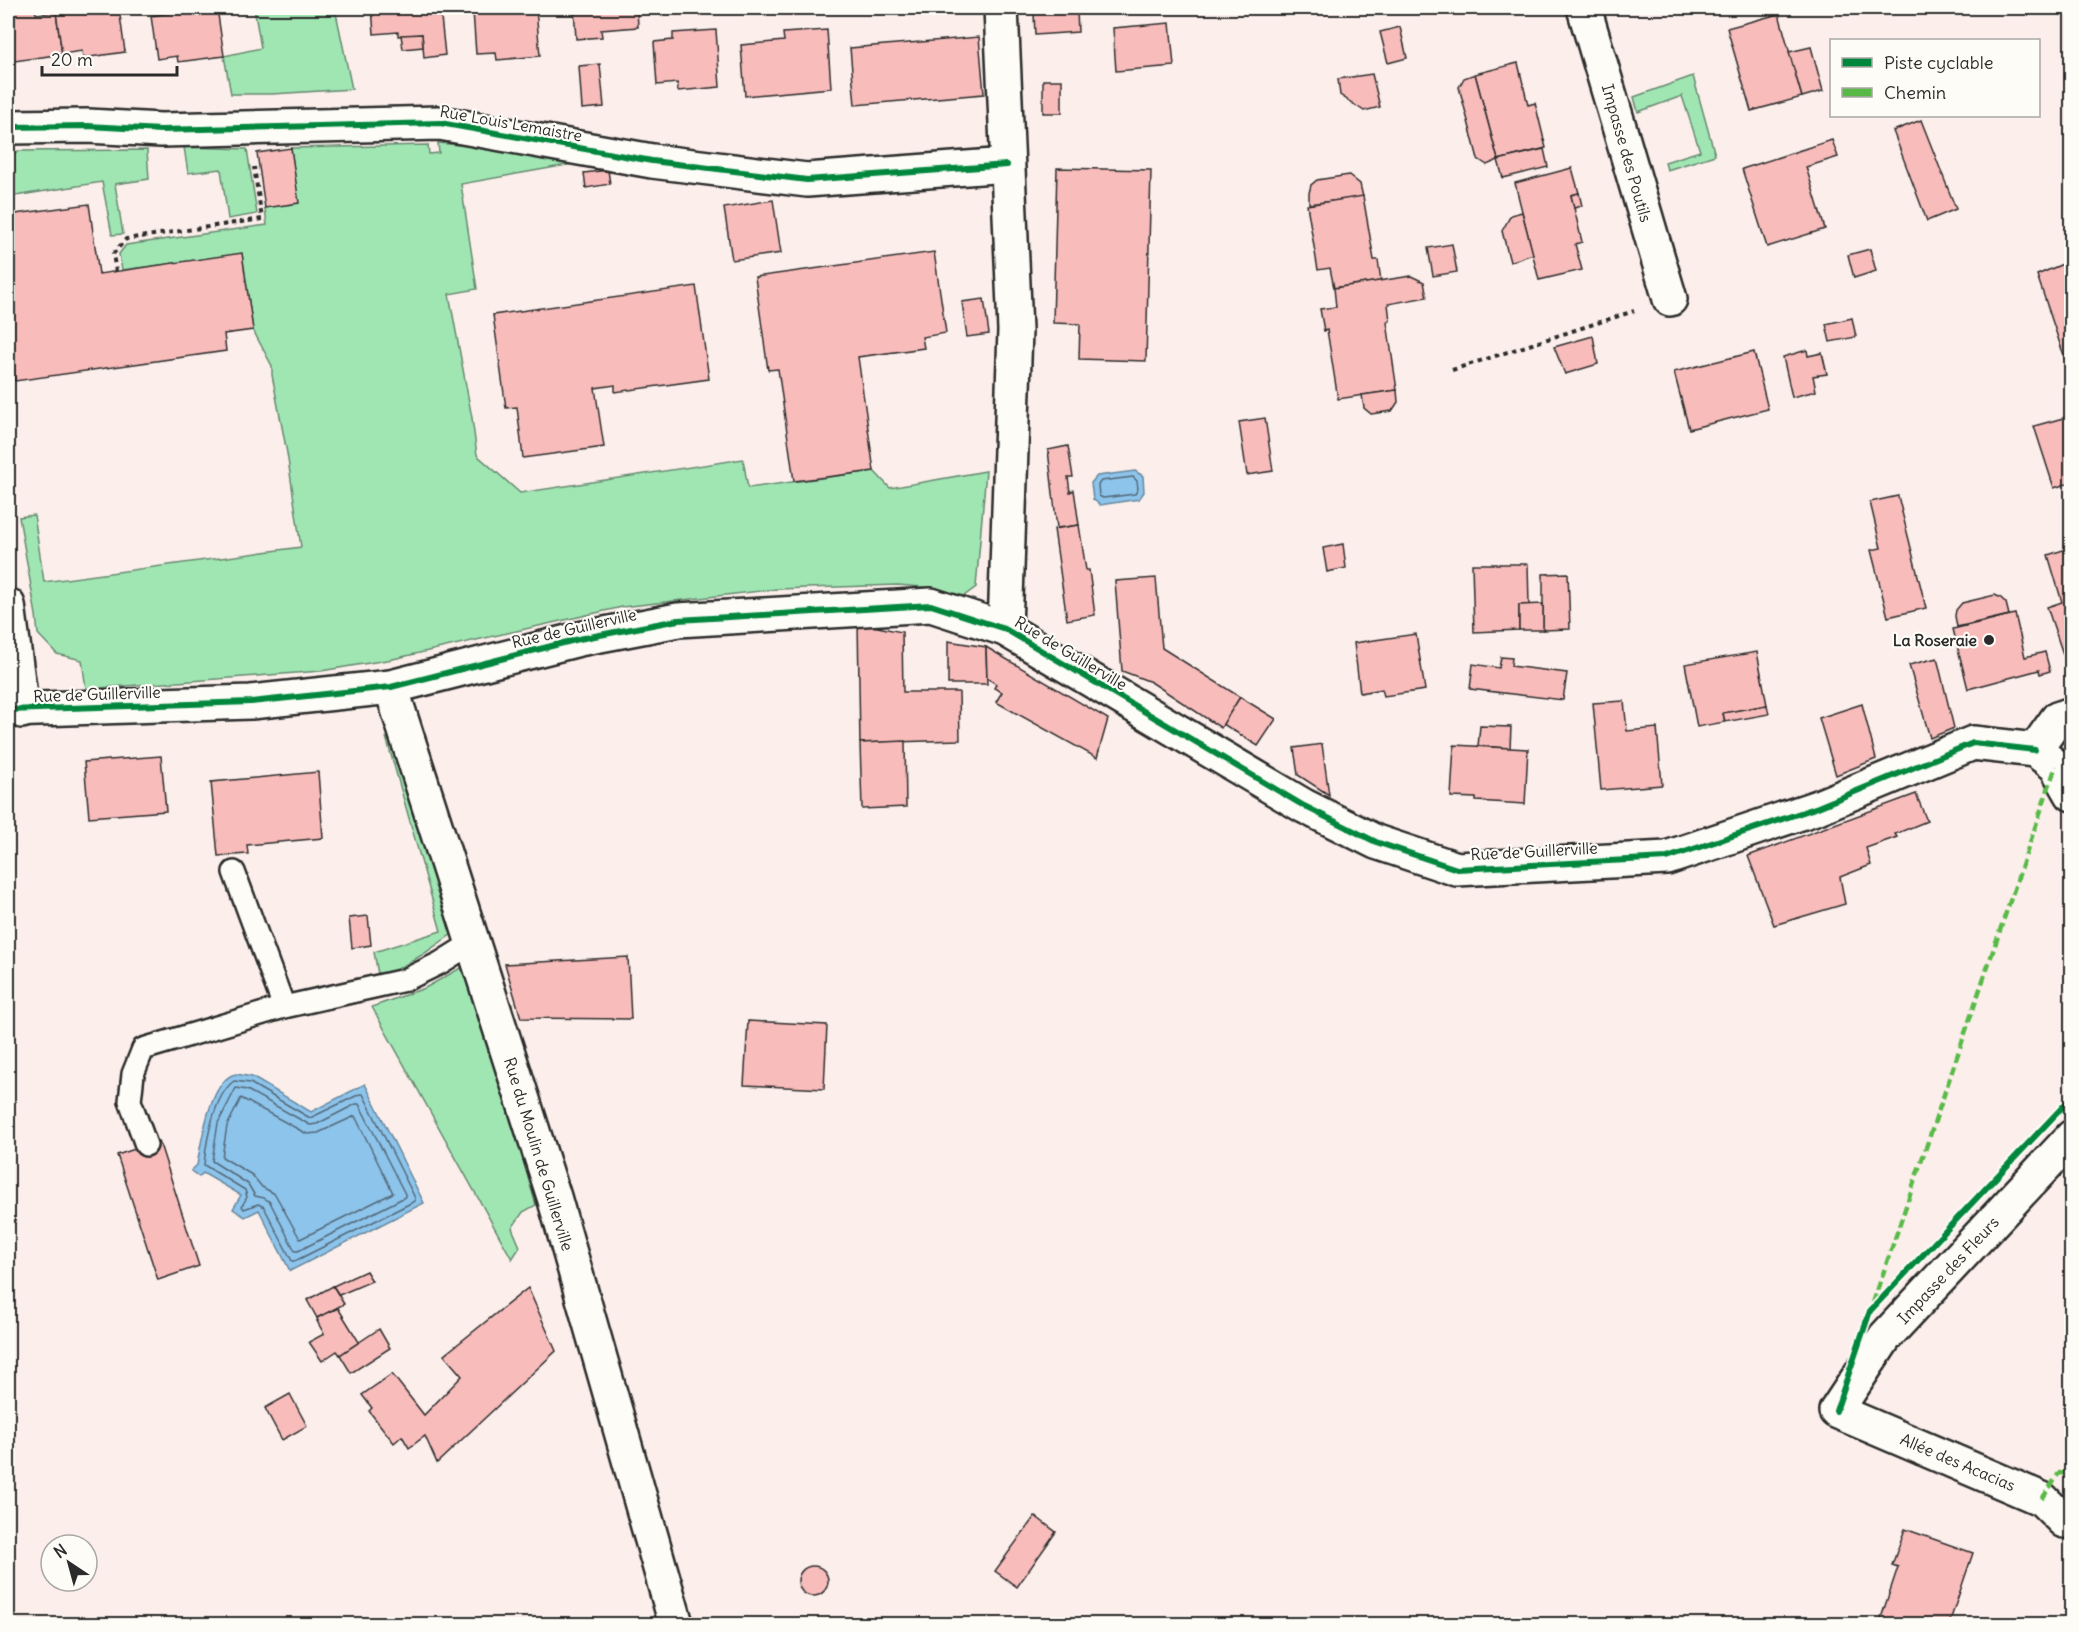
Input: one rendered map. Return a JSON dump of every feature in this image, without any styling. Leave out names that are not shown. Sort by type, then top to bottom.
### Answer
[{"type":"street","points":[[1001,8],[1015,330],[1005,628]]},
{"type":"street","name":"Impasse des Poutils","points":[[1584,8],[1670,299]]},
{"type":"street","name":"Rue Louis Lemaistre","points":[[8,127],[88,126],[161,130],[440,123],[652,161],[807,180],[1008,165]]},
{"type":"street","points":[[8,605],[15,710]]},
{"type":"street","name":"Rue de Guillerville","points":[[15,710],[251,702],[391,687],[579,639],[678,620],[930,605],[1005,628],[1304,806],[1376,843],[1457,869],[1667,858],[1818,807],[1973,743],[2035,750]]},
{"type":"street","name":"Rue du Moulin de Guillerville","points":[[391,687],[554,1197],[676,1624]]},
{"type":"street","points":[[2072,714],[2057,719],[2035,750],[2056,766],[2072,794]]},
{"type":"street","name":"Impasse des Fleurs","points":[[1836,1411],[1885,1337],[2072,1137]]},
{"type":"street","name":"Allée des Acacias","points":[[1836,1411],[2042,1498],[2068,1524]]},
{"type":"lane","points":[[234,872],[284,1007]]},
{"type":"lane","points":[[146,1145],[130,1101],[134,1074],[143,1049],[284,1007],[405,980],[441,963],[472,943]]},
{"type":"path","points":[[116,272],[113,254],[126,239],[262,219],[248,128]]},
{"type":"path","points":[[1452,370],[1670,299]]},
{"type":"green space","points":[[254,8],[335,8],[352,89],[231,94],[224,56],[261,48]]},
{"type":"green space","points":[[1693,76],[1715,155],[1667,170],[1665,162],[1700,151],[1682,96],[1638,112],[1634,97]]},
{"type":"green space","points":[[438,143],[502,149],[584,162],[461,184],[477,289],[449,294],[477,455],[520,493],[743,459],[748,488],[874,471],[890,488],[986,471],[976,587],[964,596],[934,588],[898,585],[777,589],[622,607],[393,659],[321,671],[86,689],[82,660],[57,654],[38,634],[19,517],[34,515],[44,582],[301,547],[272,366],[253,330],[242,254],[122,270],[119,254],[126,245],[267,225],[265,208],[298,202],[291,148],[428,145],[429,154],[439,153]]},
{"type":"green space","points":[[184,147],[247,149],[257,214],[228,219],[221,169],[188,173]]},
{"type":"green space","points":[[147,150],[149,179],[115,184],[123,234],[112,235],[102,182],[8,197],[8,157],[18,151]]},
{"type":"green space","points":[[386,737],[399,756],[455,932],[422,955],[379,980],[374,952],[441,931]]},
{"type":"green space","points":[[466,965],[536,1205],[523,1212],[512,1228],[520,1247],[512,1259],[372,1007],[425,988]]},
{"type":"water","points":[[1135,471],[1143,476],[1144,492],[1139,499],[1100,505],[1093,499],[1091,483],[1097,476]]},
{"type":"water","points":[[236,1074],[252,1077],[311,1112],[365,1084],[424,1203],[290,1271],[259,1210],[245,1217],[233,1209],[241,1195],[203,1173],[199,1177],[191,1171],[197,1165],[204,1128],[213,1099],[227,1078]]},
{"type":"building","points":[[8,8],[35,8],[36,14],[56,12],[62,54],[8,62]]},
{"type":"building","points":[[76,8],[119,8],[125,52],[83,58],[82,51],[62,54],[56,12]]},
{"type":"building","points":[[170,8],[217,8],[224,56],[178,62],[177,56],[157,59],[151,16],[171,13]]},
{"type":"building","points":[[372,8],[440,8],[445,55],[424,58],[422,34],[398,36],[398,32],[374,34]]},
{"type":"building","points":[[492,8],[536,8],[540,56],[497,60],[496,53],[476,54],[473,11],[493,10]]},
{"type":"building","points":[[574,8],[637,8],[638,27],[601,30],[602,37],[576,39]]},
{"type":"building","points":[[1033,8],[1077,8],[1077,11],[1034,13]]},
{"type":"building","points":[[1430,8],[1448,8],[1431,12]]},
{"type":"building","points":[[1077,11],[1078,32],[1035,35],[1034,13]]},
{"type":"building","points":[[1779,14],[1802,97],[1751,111],[1727,28]]},
{"type":"building","points":[[1170,23],[1174,66],[1116,71],[1113,28]]},
{"type":"building","points":[[1400,27],[1407,58],[1388,63],[1380,32]]},
{"type":"building","points":[[716,30],[720,87],[678,91],[677,83],[657,85],[654,42],[673,40],[673,33]]},
{"type":"building","points":[[827,30],[831,88],[745,96],[741,45],[784,41],[783,33]]},
{"type":"building","points":[[422,34],[423,47],[403,49],[401,35]]},
{"type":"building","points":[[979,37],[984,94],[855,105],[850,48]]},
{"type":"building","points":[[1811,47],[1823,91],[1802,97],[1789,52]]},
{"type":"building","points":[[1518,63],[1528,105],[1535,103],[1546,148],[1498,160],[1475,74]]},
{"type":"building","points":[[600,64],[604,107],[582,109],[579,66]]},
{"type":"building","points":[[1372,74],[1380,107],[1364,111],[1340,95],[1338,79]]},
{"type":"building","points":[[1475,74],[1498,160],[1487,165],[1478,159],[1459,87],[1464,78]]},
{"type":"building","points":[[1043,80],[1062,80],[1062,113],[1043,113]]},
{"type":"building","points":[[1921,120],[1956,209],[1927,221],[1893,131]]},
{"type":"building","points":[[1832,140],[1838,157],[1806,167],[1825,229],[1767,247],[1742,169]]},
{"type":"building","points":[[291,148],[299,203],[265,208],[257,153]]},
{"type":"building","points":[[1544,149],[1548,167],[1503,178],[1498,160]]},
{"type":"building","points":[[1057,168],[1151,170],[1146,361],[1079,359],[1080,324],[1053,323]]},
{"type":"building","points":[[1572,168],[1579,193],[1571,195],[1582,242],[1575,244],[1582,270],[1539,280],[1515,183]]},
{"type":"building","points":[[608,170],[610,184],[586,188],[584,173]]},
{"type":"building","points":[[1349,175],[1360,184],[1363,197],[1309,204],[1311,185],[1317,180]]},
{"type":"building","points":[[1579,193],[1582,206],[1574,208],[1571,195]]},
{"type":"building","points":[[1363,196],[1374,260],[1378,260],[1381,281],[1334,288],[1330,268],[1318,270],[1307,205]]},
{"type":"building","points":[[773,200],[781,253],[732,260],[724,208]]},
{"type":"building","points":[[89,204],[99,274],[242,253],[253,330],[224,334],[226,351],[15,381],[8,330],[8,215]]},
{"type":"building","points":[[1522,212],[1533,254],[1510,262],[1502,231],[1511,215]]},
{"type":"building","points":[[1452,244],[1457,272],[1433,276],[1428,248]]},
{"type":"building","points":[[1870,249],[1876,271],[1854,278],[1848,255]]},
{"type":"building","points":[[934,252],[946,333],[922,337],[924,348],[858,357],[874,471],[794,481],[778,369],[768,370],[755,277]]},
{"type":"building","points":[[2072,260],[2072,380],[2037,275]]},
{"type":"building","points":[[1411,276],[1424,282],[1427,297],[1388,304],[1390,321],[1387,322],[1397,390],[1338,399],[1327,330],[1324,331],[1320,309],[1336,307],[1334,288]]},
{"type":"building","points":[[696,286],[709,379],[615,392],[615,385],[595,388],[604,447],[523,458],[517,407],[506,408],[493,315]]},
{"type":"building","points":[[984,299],[989,334],[967,337],[962,302]]},
{"type":"building","points":[[1852,318],[1856,337],[1830,342],[1826,324]]},
{"type":"building","points":[[1593,336],[1598,364],[1565,374],[1554,347]]},
{"type":"building","points":[[1807,350],[1808,356],[1822,353],[1827,374],[1813,376],[1816,391],[1792,397],[1783,357]]},
{"type":"building","points":[[1754,352],[1768,409],[1689,429],[1674,372]]},
{"type":"building","points":[[1397,390],[1398,402],[1392,411],[1371,414],[1364,408],[1362,395]]},
{"type":"building","points":[[2067,417],[2072,430],[2072,482],[2054,488],[2034,426]]},
{"type":"building","points":[[1265,418],[1273,471],[1247,475],[1239,422]]},
{"type":"building","points":[[1068,446],[1073,477],[1068,477],[1070,492],[1074,490],[1079,525],[1057,528],[1048,450]]},
{"type":"building","points":[[1898,496],[1926,608],[1888,617],[1871,550],[1881,548],[1870,502]]},
{"type":"building","points":[[1079,525],[1086,570],[1089,570],[1095,615],[1067,620],[1054,529]]},
{"type":"building","points":[[1343,544],[1346,568],[1327,572],[1323,548]]},
{"type":"building","points":[[2072,547],[2072,658],[2065,660],[2047,607],[2062,602],[2048,555]]},
{"type":"building","points":[[1472,564],[1528,564],[1529,605],[1519,605],[1519,630],[1474,632]]},
{"type":"building","points":[[1568,573],[1570,629],[1543,630],[1543,574]]},
{"type":"building","points":[[1156,578],[1162,648],[1240,697],[1221,728],[1151,682],[1122,671],[1115,581]]},
{"type":"building","points":[[1995,595],[2006,603],[2009,615],[1957,627],[1956,610],[1962,603]]},
{"type":"building","points":[[1543,604],[1543,630],[1519,630],[1519,605]]},
{"type":"building","name":"La Roseraie","points":[[2015,614],[2025,657],[2045,652],[2050,671],[2040,674],[2039,670],[1968,689],[1953,629]]},
{"type":"building","points":[[858,623],[902,632],[903,692],[959,692],[960,740],[860,743]]},
{"type":"building","points":[[1416,634],[1425,690],[1384,696],[1382,689],[1360,693],[1354,643]]},
{"type":"building","points":[[948,641],[986,647],[987,684],[948,684]]},
{"type":"building","points":[[986,647],[1108,719],[1097,758],[996,702],[1002,692],[994,688],[996,684],[987,678]]},
{"type":"building","points":[[1757,652],[1767,705],[1723,713],[1725,722],[1697,727],[1685,664]]},
{"type":"building","points":[[1501,657],[1512,658],[1511,666],[1567,673],[1563,700],[1470,689],[1473,664],[1499,668]]},
{"type":"building","points":[[1937,658],[1954,728],[1930,738],[1909,665]]},
{"type":"building","points":[[1240,697],[1276,719],[1258,746],[1223,724]]},
{"type":"building","points":[[1624,701],[1627,731],[1657,728],[1662,785],[1601,790],[1593,703]]},
{"type":"building","points":[[1862,704],[1876,759],[1836,775],[1819,718]]},
{"type":"building","points":[[1767,705],[1769,714],[1725,722],[1723,713]]},
{"type":"building","points":[[1480,726],[1511,727],[1510,748],[1478,746]]},
{"type":"building","points":[[905,741],[906,807],[862,809],[860,743]]},
{"type":"building","points":[[1322,744],[1329,795],[1298,775],[1294,748]]},
{"type":"building","points":[[1454,745],[1528,749],[1525,804],[1451,797]]},
{"type":"building","points":[[161,756],[166,811],[89,817],[84,762]]},
{"type":"building","points":[[318,772],[323,838],[247,845],[248,854],[218,856],[211,782]]},
{"type":"building","points":[[1916,794],[1927,821],[1895,834],[1897,837],[1866,848],[1871,865],[1840,877],[1845,904],[1774,925],[1748,856]]},
{"type":"building","points":[[8,829],[11,850],[8,850]]},
{"type":"building","points":[[368,916],[371,945],[352,948],[349,918]]},
{"type":"building","points":[[628,957],[631,1019],[521,1018],[505,964]]},
{"type":"building","points":[[748,1021],[827,1025],[824,1089],[744,1085]]},
{"type":"building","points":[[159,1141],[199,1266],[158,1280],[117,1155]]},
{"type":"building","points":[[366,1271],[372,1281],[339,1295],[333,1286]]},
{"type":"building","points":[[333,1286],[344,1304],[317,1318],[307,1300]]},
{"type":"building","points":[[528,1288],[556,1351],[437,1463],[425,1436],[409,1448],[402,1436],[394,1443],[369,1411],[372,1408],[362,1395],[392,1374],[424,1415],[462,1376],[444,1355]]},
{"type":"building","points":[[338,1308],[359,1342],[340,1355],[337,1351],[322,1361],[309,1342],[324,1334],[317,1318]]},
{"type":"building","points":[[379,1329],[390,1348],[351,1373],[340,1355]]},
{"type":"building","points":[[290,1394],[307,1426],[282,1440],[265,1408]]},
{"type":"building","points":[[1035,1516],[1056,1532],[1017,1587],[995,1571]]},
{"type":"building","points":[[1905,1529],[1973,1553],[1949,1624],[1879,1624],[1898,1567],[1892,1565]]},
{"type":"building","points":[[813,1566],[819,1567],[827,1575],[827,1587],[819,1595],[813,1596],[807,1595],[799,1587],[798,1581],[799,1575],[807,1567]]},
{"type":"marked path","points":[[1873,1303],[2056,766]]},
{"type":"marked path","points":[[2042,1499],[2059,1473],[2072,1474]]},
{"type":"cycle path","points":[[8,127],[88,126],[161,130],[440,123],[652,161],[807,180],[1007,165]]},
{"type":"cycle path","points":[[8,710],[251,702],[391,687],[579,639],[678,620],[931,605],[1005,629],[1304,806],[1376,842],[1457,869],[1667,858],[1818,807],[1973,743],[2035,750]]},
{"type":"cycle path","points":[[1836,1411],[1870,1311],[2072,1097]]},
{"type":"place","name":"La Roseraie","points":[[1989,640]]}]
